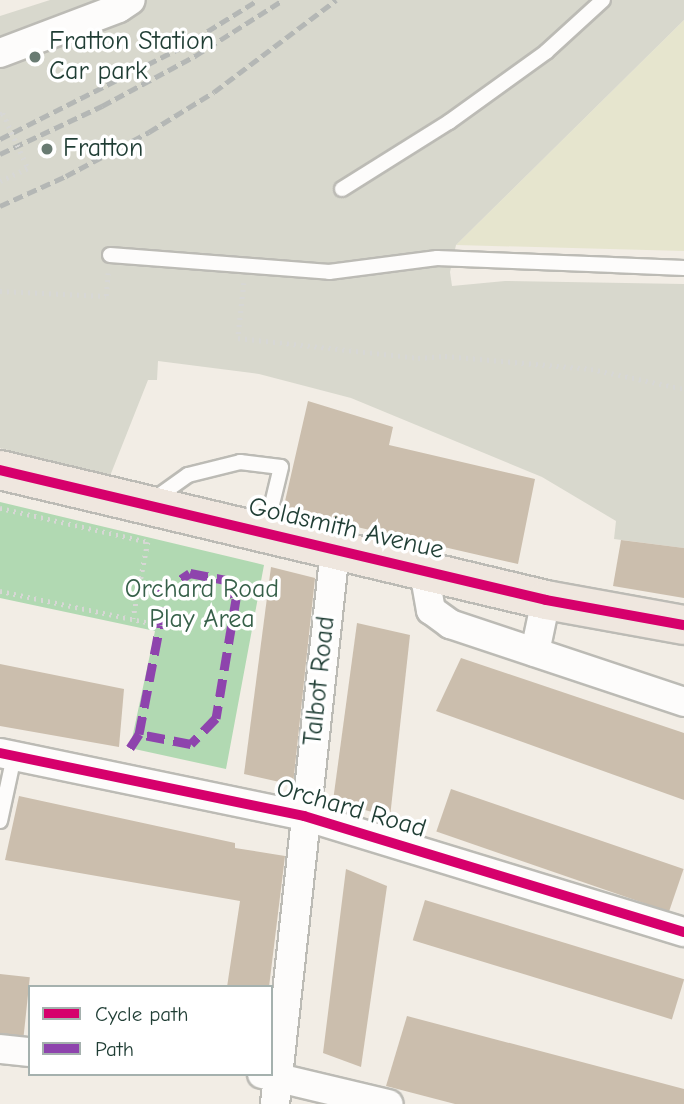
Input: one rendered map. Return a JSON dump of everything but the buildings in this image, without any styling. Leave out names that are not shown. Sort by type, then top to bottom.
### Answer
[{"type":"main road","name":"Goldsmith Avenue","points":[[0,470],[546,600],[684,625]]},
{"type":"street","points":[[0,53],[118,8],[131,0]]},
{"type":"street","name":"Talbot Road","points":[[273,1052],[335,550]]},
{"type":"street","points":[[424,571],[431,610],[450,624],[684,702]]},
{"type":"street","points":[[535,652],[546,600]]},
{"type":"street","name":"Orchard Road","points":[[7,755],[304,816],[684,932]]},
{"type":"street","points":[[0,1049],[28,1052]]},
{"type":"street","name":"Talbot Road","points":[[270,1076],[275,1104]]},
{"type":"street","points":[[273,1076],[388,1104]]},
{"type":"lane","points":[[342,189],[449,122],[546,52],[603,0]]},
{"type":"lane","points":[[110,255],[246,268],[329,272],[436,258],[684,268]]},
{"type":"lane","points":[[146,505],[188,475],[240,462],[281,467],[265,533]]},
{"type":"lane","points":[[0,821],[7,755]]},
{"type":"path","points":[[0,181],[28,168],[1,114]]},
{"type":"path","points":[[0,291],[106,296],[110,255]]},
{"type":"path","points":[[246,268],[238,338],[418,358],[445,356],[591,369],[684,388]]},
{"type":"path","points":[[0,508],[148,542],[133,619]]},
{"type":"path","points":[[0,591],[160,625]]},
{"type":"shaded area","points":[[50,0],[684,0],[684,20],[456,245],[450,272],[452,286],[505,281],[684,284],[684,548],[614,539],[616,521],[542,477],[351,398],[259,374],[158,361],[157,380],[148,380],[110,476],[0,448],[0,16]]},
{"type":"shaded area","points":[[684,20],[684,251],[456,245]]},
{"type":"green space","name":"Orchard Road Play Area","points":[[0,502],[264,565],[226,769],[130,748],[155,631],[0,598]]},
{"type":"railway","points":[[0,139],[182,47],[258,0]]},
{"type":"railway","points":[[0,154],[102,106],[195,56],[283,0]]},
{"type":"railway","points":[[0,206],[66,176],[149,132],[214,92],[336,0]]},
{"type":"marked path","points":[[190,573],[227,580],[236,599],[216,718],[191,744],[139,734],[160,625],[159,594],[190,573]]},
{"type":"marked path","points":[[130,748],[139,734]]},
{"type":"cycle path","points":[[0,470],[546,600],[684,625]]},
{"type":"cycle path","points":[[0,753],[304,816],[684,932]]},
{"type":"place","name":"Fratton Station Car park","points":[[35,57]]},
{"type":"place","name":"Fratton","points":[[47,149]]}]
